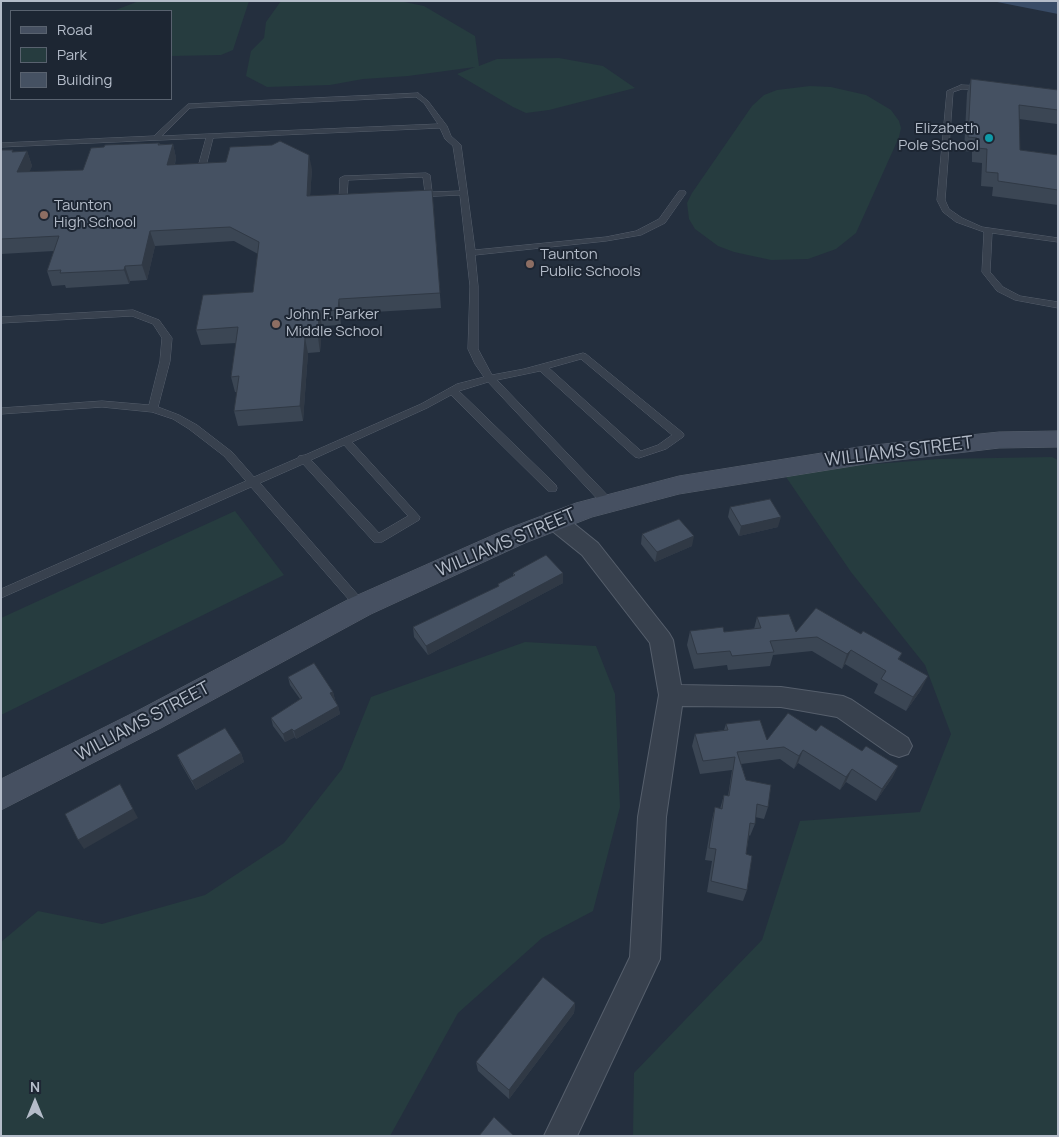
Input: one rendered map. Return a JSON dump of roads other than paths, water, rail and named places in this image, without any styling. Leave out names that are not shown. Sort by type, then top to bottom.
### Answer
[{"type":"street","name":"WILLIAMS STREET","points":[[1,795],[150,719],[361,606],[554,520],[608,503],[687,484],[865,455],[990,441],[1058,439]]},
{"type":"street","points":[[554,520],[590,549],[661,640],[671,695],[652,816],[645,959],[560,1136]]},
{"type":"street","points":[[671,695],[782,696],[844,707],[899,746]]},
{"type":"lane","points":[[994,89],[961,87],[950,91],[941,200],[946,210],[959,220],[988,230],[1058,240]]},
{"type":"lane","points":[[156,138],[188,106],[418,95],[426,102],[443,126],[448,137],[456,145],[464,193],[474,286],[473,349],[480,364],[490,378],[608,503]]},
{"type":"lane","points":[[1,145],[443,126]]},
{"type":"lane","points":[[200,174],[210,136]]},
{"type":"lane","points":[[362,198],[343,200],[344,178],[426,175],[429,195]]},
{"type":"lane","points":[[410,196],[464,193]]},
{"type":"lane","points":[[471,252],[606,239],[638,232],[662,221],[682,193]]},
{"type":"lane","points":[[988,230],[986,272],[1000,289],[1018,298],[1058,305]]},
{"type":"lane","points":[[1,331],[3,320],[133,313],[156,322],[167,338],[165,360],[153,409]]},
{"type":"lane","points":[[1,594],[303,458],[424,406],[460,386],[583,356],[679,435],[662,448],[639,455],[542,367]]},
{"type":"lane","points":[[452,390],[552,488]]},
{"type":"lane","points":[[1,411],[102,404],[153,409],[176,417],[213,441],[228,454],[361,606]]},
{"type":"lane","points":[[303,458],[378,539],[415,517],[345,440]]},
{"type":"water","points":[[992,1],[1058,1],[1058,14]]},
{"type":"place","name":"Elizabeth Pole School","points":[[989,138]]},
{"type":"place","name":"Taunton High School","points":[[44,215]]},
{"type":"place","name":"Taunton Public Schools","points":[[530,264]]},
{"type":"place","name":"John F. Parker Middle School","points":[[276,324]]}]
